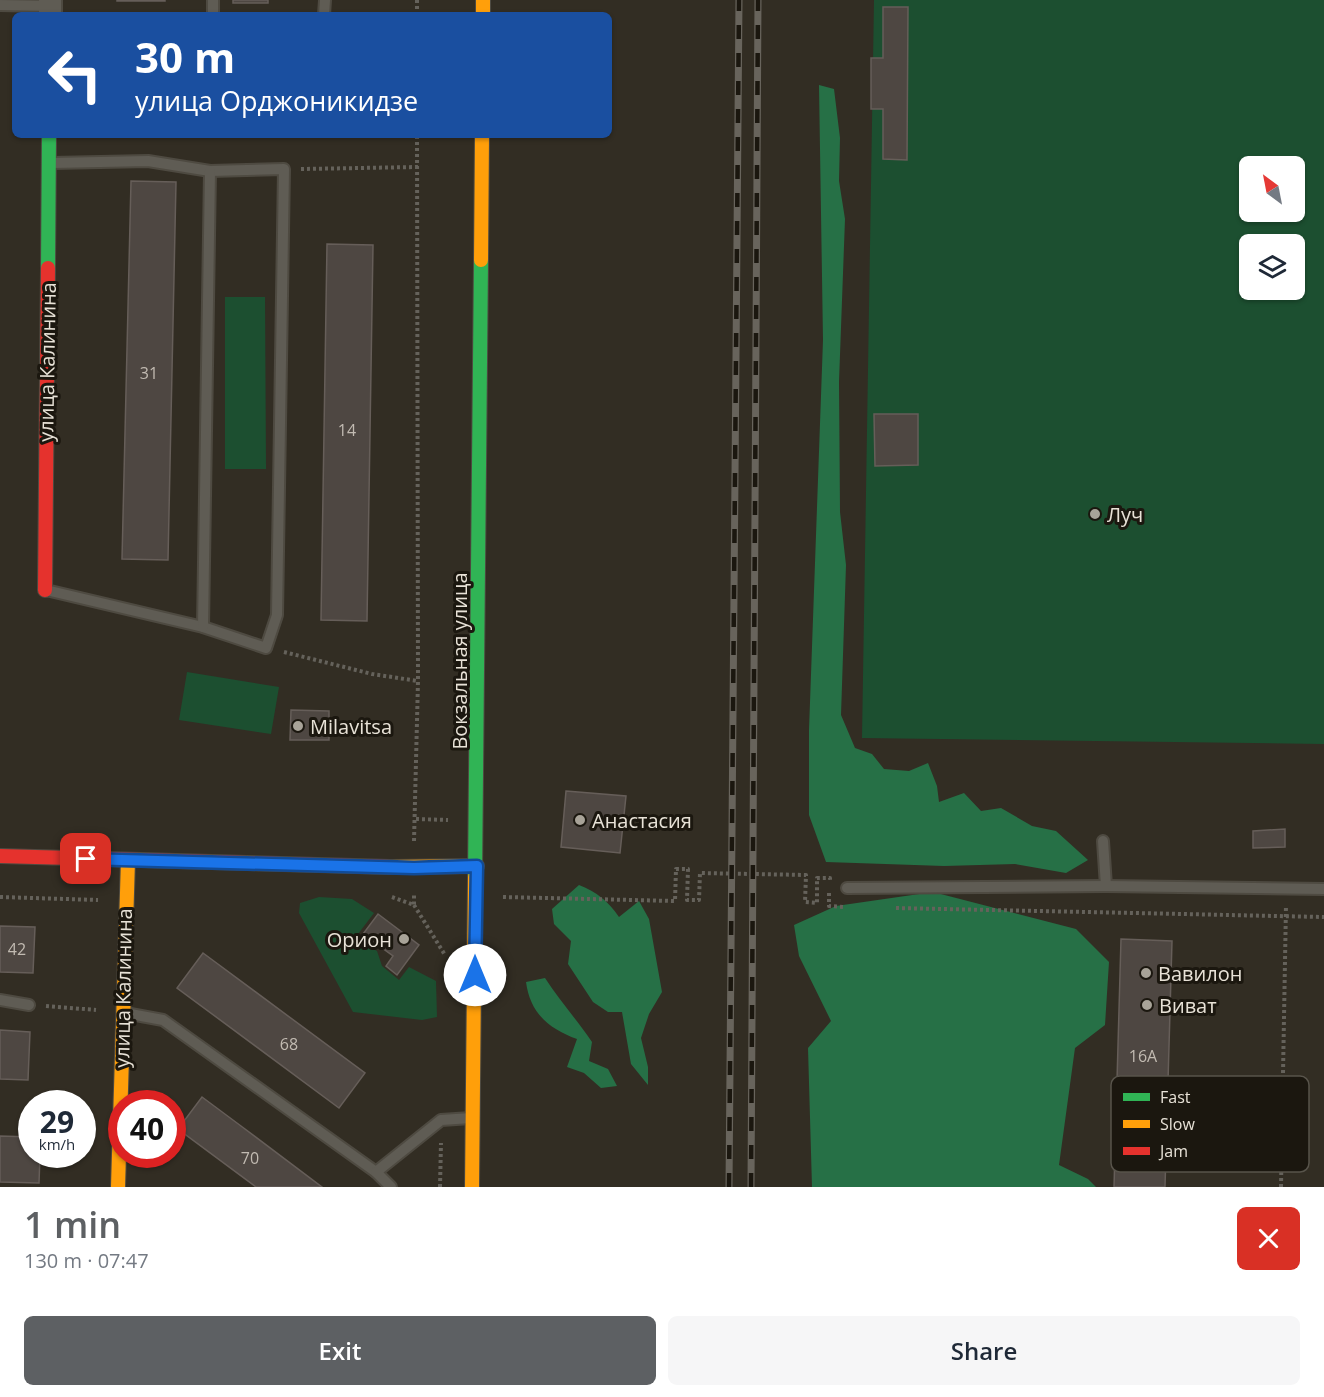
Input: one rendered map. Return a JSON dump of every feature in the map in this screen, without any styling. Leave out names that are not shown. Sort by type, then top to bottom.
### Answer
[{"type":"street","name":"улица Калинина","points":[[45,590],[49,138]]},
{"type":"street","name":"Вокзальная улица","points":[[472,1187],[477,866],[482,138]]},
{"type":"street","points":[[0,856],[414,868],[477,866]]},
{"type":"street","name":"улица Калинина","points":[[118,1187],[128,860]]},
{"type":"lane","points":[[0,5],[50,7]]},
{"type":"lane","points":[[45,590],[203,627],[266,648],[277,615],[284,169],[210,171],[148,161],[49,163]]},
{"type":"lane","points":[[203,627],[210,171]]},
{"type":"lane","points":[[1103,841],[1107,886]]},
{"type":"lane","points":[[847,888],[1107,886],[1324,889]]},
{"type":"lane","points":[[0,1000],[29,1005]]},
{"type":"lane","points":[[123,1012],[163,1020],[376,1172],[391,1187]]},
{"type":"lane","points":[[376,1172],[441,1120],[474,1118]]},
{"type":"path","points":[[417,138],[418,681],[414,905],[445,955],[445,967]]},
{"type":"path","points":[[284,169],[417,167]]},
{"type":"path","points":[[266,648],[372,674],[418,681]]},
{"type":"path","points":[[502,897],[675,901],[676,869],[688,870],[687,900],[699,900],[700,873],[806,875],[805,902],[817,903],[817,878],[830,878],[829,906],[852,907]]},
{"type":"path","points":[[1283,1076],[1287,889]]},
{"type":"path","points":[[382,894],[414,905]]},
{"type":"path","points":[[887,908],[1324,917]]},
{"type":"path","points":[[29,1005],[123,1012]]},
{"type":"path","points":[[440,1187],[441,1120]]},
{"type":"path","points":[[1281,1172],[1281,1187]]},
{"type":"green space","name":"Луч","points":[[874,0],[1324,0],[1324,744],[862,738]]},
{"type":"green space","points":[[819,85],[834,89],[840,138],[839,181],[845,219],[839,382],[840,512],[846,565],[841,715],[855,748],[872,754],[884,769],[909,771],[928,763],[937,786],[939,802],[964,793],[981,811],[1001,808],[1032,826],[1056,831],[1088,860],[1066,873],[1015,864],[944,866],[826,862],[809,815],[809,730],[823,340]]},
{"type":"green space","points":[[225,297],[265,297],[266,469],[225,469]]},
{"type":"green space","points":[[187,672],[279,687],[271,734],[179,720]]},
{"type":"green space","points":[[579,885],[602,898],[619,917],[639,901],[649,919],[662,992],[649,1014],[641,1038],[648,1067],[648,1085],[631,1064],[622,1012],[608,1012],[593,1002],[568,964],[571,941],[554,924],[552,909]]},
{"type":"green space","points":[[933,892],[1076,929],[1109,962],[1105,1025],[1075,1048],[1059,1165],[1088,1179],[1096,1187],[812,1187],[808,1048],[831,1021],[799,956],[794,925],[836,906]]},
{"type":"green space","points":[[319,897],[352,899],[374,913],[355,938],[377,951],[382,966],[399,980],[409,967],[436,981],[437,1017],[422,1020],[353,1012],[299,913],[300,903]]},
{"type":"green space","points":[[545,978],[592,1042],[589,1061],[608,1069],[617,1086],[601,1088],[584,1073],[567,1067],[577,1039],[558,1030],[542,1018],[528,993],[526,982]]},
{"type":"building","points":[[165,0],[165,1],[117,1]]},
{"type":"building","points":[[233,0],[268,0],[268,3],[233,3]]},
{"type":"building","points":[[883,7],[908,7],[907,160],[883,159],[883,109],[871,109],[871,58],[883,58]]},
{"type":"building","points":[[131,181],[176,182],[168,560],[122,559]]},
{"type":"building","points":[[327,244],[373,245],[367,621],[321,620]]},
{"type":"building","points":[[874,414],[918,414],[918,465],[875,466]]},
{"type":"building","points":[[291,710],[329,711],[329,740],[290,740]]},
{"type":"building","points":[[566,791],[626,796],[620,853],[561,847]]},
{"type":"building","points":[[1285,829],[1285,847],[1253,848],[1253,831]]},
{"type":"building","points":[[378,914],[419,945],[397,975],[386,966],[393,956],[363,934]]},
{"type":"building","points":[[0,926],[35,927],[33,973],[0,972]]},
{"type":"building","points":[[1121,939],[1172,941],[1168,1076],[1117,1076]]},
{"type":"building","points":[[203,953],[365,1073],[339,1108],[177,988]]},
{"type":"building","points":[[0,1030],[30,1032],[28,1080],[0,1079]]},
{"type":"building","points":[[202,1097],[322,1187],[256,1187],[186,1135],[186,1118]]},
{"type":"building","points":[[0,1136],[18,1137],[18,1168],[40,1168],[39,1183],[0,1182]]},
{"type":"building","points":[[1114,1172],[1165,1172],[1165,1187],[1114,1187]]},
{"type":"railway","points":[[729,1187],[739,0]]},
{"type":"railway","points":[[751,1187],[758,0]]},
{"type":"traffic: fast","points":[[48,268],[49,138]]},
{"type":"traffic: fast","points":[[475,877],[481,260]]},
{"type":"traffic: slow","points":[[483,0],[483,12]]},
{"type":"traffic: slow","points":[[481,260],[482,138]]},
{"type":"traffic: slow","points":[[118,1187],[128,860]]},
{"type":"traffic: slow","points":[[391,867],[477,866]]},
{"type":"traffic: slow","points":[[472,1187],[475,877]]},
{"type":"traffic: jam","points":[[45,590],[48,268]]},
{"type":"traffic: jam","points":[[0,856],[391,867]]},
{"type":"place","name":"Луч","points":[[1095,514]]},
{"type":"place","name":"Milavitsa","points":[[298,726]]},
{"type":"place","name":"Анастасия","points":[[580,820]]},
{"type":"place","name":"Орион","points":[[404,939]]},
{"type":"place","name":"Вавилон","points":[[1146,973]]},
{"type":"place","name":"Виват","points":[[1147,1005]]},
{"type":"route","points":[[86,859],[414,868],[477,866],[475,975]]}]
